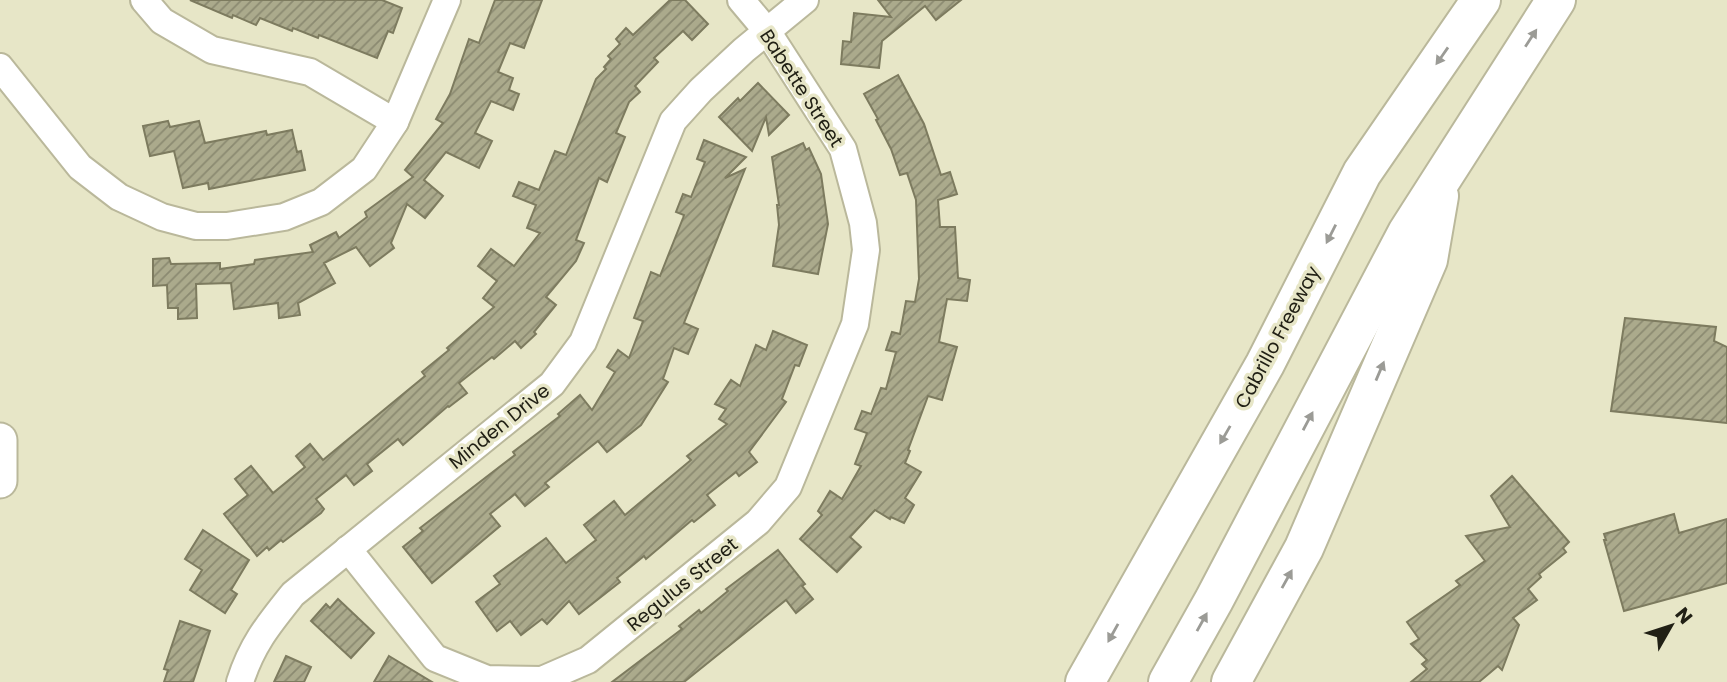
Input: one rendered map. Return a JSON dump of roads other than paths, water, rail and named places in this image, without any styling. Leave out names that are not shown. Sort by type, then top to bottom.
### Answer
[{"type":"highway","name":"Cabrillo Freeway","points":[[1085,682],[1265,364],[1362,173],[1481,0]]},
{"type":"highway","points":[[1168,682],[1407,233],[1556,0]]},
{"type":"highway","points":[[1231,682],[1304,548],[1428,260],[1443,174]]},
{"type":"main road","points":[[0,440],[0,481]]},
{"type":"street","points":[[144,0],[162,21],[212,50],[310,72],[395,122]]},
{"type":"street","points":[[0,67],[80,167],[119,197],[162,217],[196,226],[227,226],[284,217],[321,202],[364,169],[395,122],[447,0]]},
{"type":"street","name":"Babette Street","points":[[741,0],[767,31],[843,149],[863,223]]},
{"type":"street","name":"Minden Drive","points":[[240,682],[247,659],[261,635],[293,594],[552,384],[583,342],[673,121],[701,90],[805,0]]},
{"type":"street","name":"Regulus Street","points":[[348,549],[435,659],[487,679],[542,680],[588,660],[758,522],[788,486],[855,324],[866,250],[863,223]]}]
